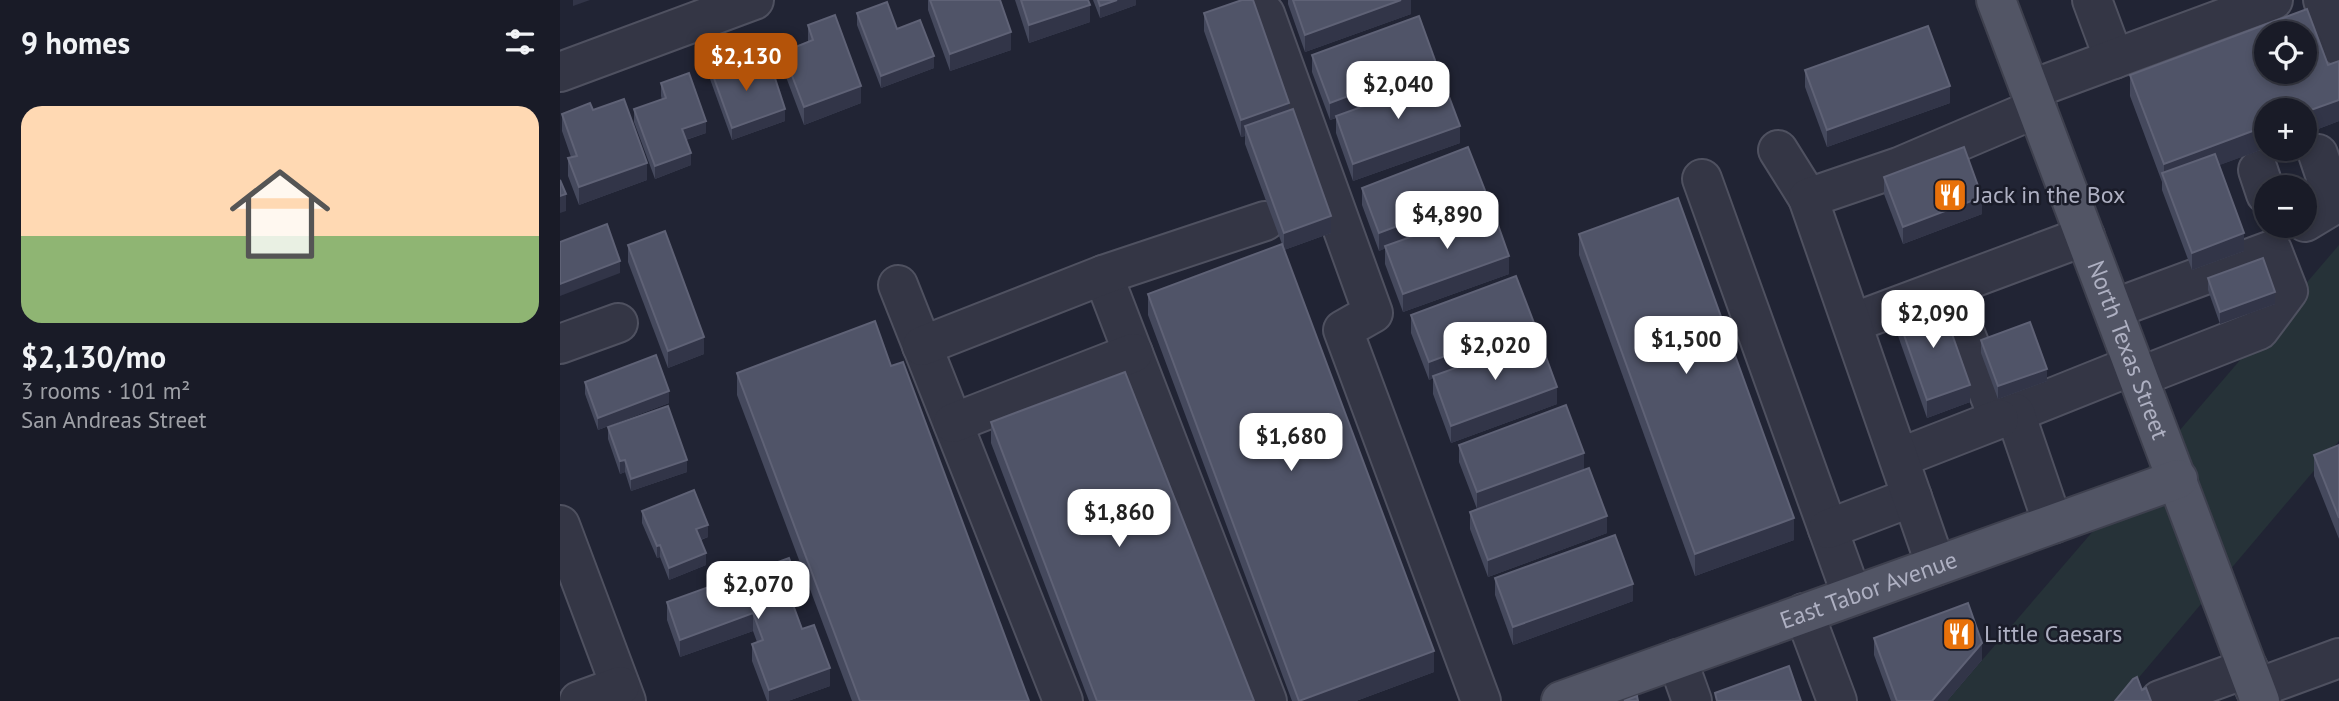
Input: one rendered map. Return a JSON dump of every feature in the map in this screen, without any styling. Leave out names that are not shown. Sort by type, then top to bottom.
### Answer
[{"type":"main road","name":"North Texas Street","points":[[1996,0],[2254,686]]},
{"type":"main road","name":"East Tabor Avenue","points":[[1560,701],[2178,480]]},
{"type":"street","points":[[560,72],[754,0]]},
{"type":"street","points":[[2092,0],[2114,59]]},
{"type":"street","points":[[1808,198],[1899,167],[2114,59],[2273,0]]},
{"type":"street","points":[[2323,0],[2339,46]]},
{"type":"street","points":[[1265,14],[1373,313],[1343,330],[1481,701]]},
{"type":"street","points":[[1778,150],[1808,198],[1936,566]]},
{"type":"street","points":[[2317,215],[2335,204],[2318,154]]},
{"type":"street","points":[[1702,179],[1852,596]]},
{"type":"street","points":[[922,346],[1103,275],[1265,221]]},
{"type":"street","points":[[1852,323],[2085,236]]},
{"type":"street","points":[[2113,309],[2276,238]]},
{"type":"street","points":[[1899,458],[2007,416],[2259,330],[2288,291],[2287,238]]},
{"type":"street","points":[[1103,275],[1267,701]]},
{"type":"street","points":[[898,285],[1063,701]]},
{"type":"street","points":[[1947,288],[2007,416],[2053,524]]},
{"type":"street","points":[[560,344],[618,323]]},
{"type":"street","points":[[953,423],[1133,354]]},
{"type":"street","points":[[1828,529],[1912,498]]},
{"type":"street","points":[[560,525],[623,693],[579,701]]},
{"type":"street","points":[[1804,613],[1836,701]]},
{"type":"street","points":[[2160,699],[2254,686],[2339,658]]},
{"type":"street","points":[[1677,659],[1692,701]]},
{"type":"shaded area","points":[[2339,245],[2339,441],[2119,701],[1947,701]]},
{"type":"building","points":[[930,0],[1000,0],[1011,32],[950,54]]},
{"type":"building","points":[[1021,0],[1088,0],[1090,5],[1029,25]]},
{"type":"building","points":[[1098,0],[1117,0],[1100,6]]},
{"type":"building","points":[[1242,0],[1253,0],[1289,103],[1241,120],[1204,13]]},
{"type":"building","points":[[1293,0],[1401,0],[1305,35]]},
{"type":"building","points":[[887,2],[897,29],[920,20],[934,56],[881,76],[857,13]]},
{"type":"building","points":[[2307,9],[2312,21],[2275,21]]},
{"type":"building","points":[[835,15],[861,86],[804,107],[783,52],[813,40],[808,25]]},
{"type":"building","points":[[1419,16],[1436,63],[1330,103],[1312,55]]},
{"type":"building","points":[[1928,26],[1950,86],[1827,130],[1805,70]]},
{"type":"building","points":[[2254,29],[2254,84],[2317,84],[2317,36],[2328,65],[2339,61],[2339,100],[2317,108],[2317,98],[2254,98],[2254,130],[2164,164],[2130,75]]},
{"type":"building","points":[[739,56],[748,81],[773,72],[785,109],[732,128],[710,67]]},
{"type":"building","points":[[689,73],[706,121],[682,129],[691,153],[655,166],[634,109],[666,98],[661,83]]},
{"type":"building","points":[[1442,78],[1460,126],[1353,164],[1336,116]]},
{"type":"building","points":[[624,99],[647,163],[579,187],[568,158],[577,156],[562,114],[590,103],[593,110]]},
{"type":"building","points":[[1293,109],[1331,216],[1284,233],[1245,126]]},
{"type":"building","points":[[1468,147],[1486,193],[1379,233],[1362,188]]},
{"type":"building","points":[[1964,147],[1982,197],[1903,227],[1884,177]]},
{"type":"building","points":[[2215,154],[2244,233],[2192,253],[2162,173]]},
{"type":"building","points":[[560,180],[566,194],[560,196]]},
{"type":"building","points":[[1678,198],[1794,518],[1695,554],[1579,234]]},
{"type":"building","points":[[1492,208],[1509,256],[1403,294],[1385,246]]},
{"type":"building","points":[[607,224],[620,261],[560,284],[560,242]]},
{"type":"building","points":[[665,231],[704,337],[668,351],[628,245]]},
{"type":"building","points":[[1282,244],[1434,651],[1299,701],[1148,294]]},
{"type":"building","points":[[2263,258],[2275,292],[2220,312],[2208,278]]},
{"type":"building","points":[[1516,276],[1534,323],[1429,362],[1411,315]]},
{"type":"building","points":[[1940,300],[1970,385],[1927,400],[1897,315]]},
{"type":"building","points":[[875,321],[891,366],[903,362],[1029,701],[860,701],[737,373]]},
{"type":"building","points":[[2030,322],[2047,369],[1998,386],[1981,340]]},
{"type":"building","points":[[1539,338],[1557,387],[1451,426],[1433,376]]},
{"type":"building","points":[[656,355],[669,391],[598,418],[585,382]]},
{"type":"building","points":[[1125,372],[1254,701],[1097,701],[991,422]]},
{"type":"building","points":[[1566,405],[1584,453],[1477,492],[1459,445]]},
{"type":"building","points":[[668,406],[687,460],[631,479],[625,460],[620,461],[608,427]]},
{"type":"building","points":[[2339,445],[2339,518],[2314,455]]},
{"type":"building","points":[[1589,468],[1607,516],[1488,560],[1470,512]]},
{"type":"building","points":[[694,490],[708,525],[696,529],[706,553],[669,568],[642,511]]},
{"type":"building","points":[[1615,535],[1633,584],[1513,627],[1495,578]]},
{"type":"building","points":[[789,558],[797,578],[785,583],[802,629],[814,625],[830,668],[769,690],[752,644],[763,640],[753,613],[680,640],[667,602]]},
{"type":"building","points":[[1968,603],[1982,643],[1932,701],[1897,701],[1874,638]]},
{"type":"building","points":[[1789,666],[1801,701],[1717,701],[1715,693]]},
{"type":"building","points":[[2137,677],[2142,690],[2146,688],[2151,701],[2115,701],[2133,679]]},
{"type":"building","points":[[1637,696],[1638,701],[1624,701]]},
{"type":"place","name":"Jack in the Box","points":[[1950,195]]},
{"type":"place","name":"Little Caesars","points":[[1959,634]]}]
